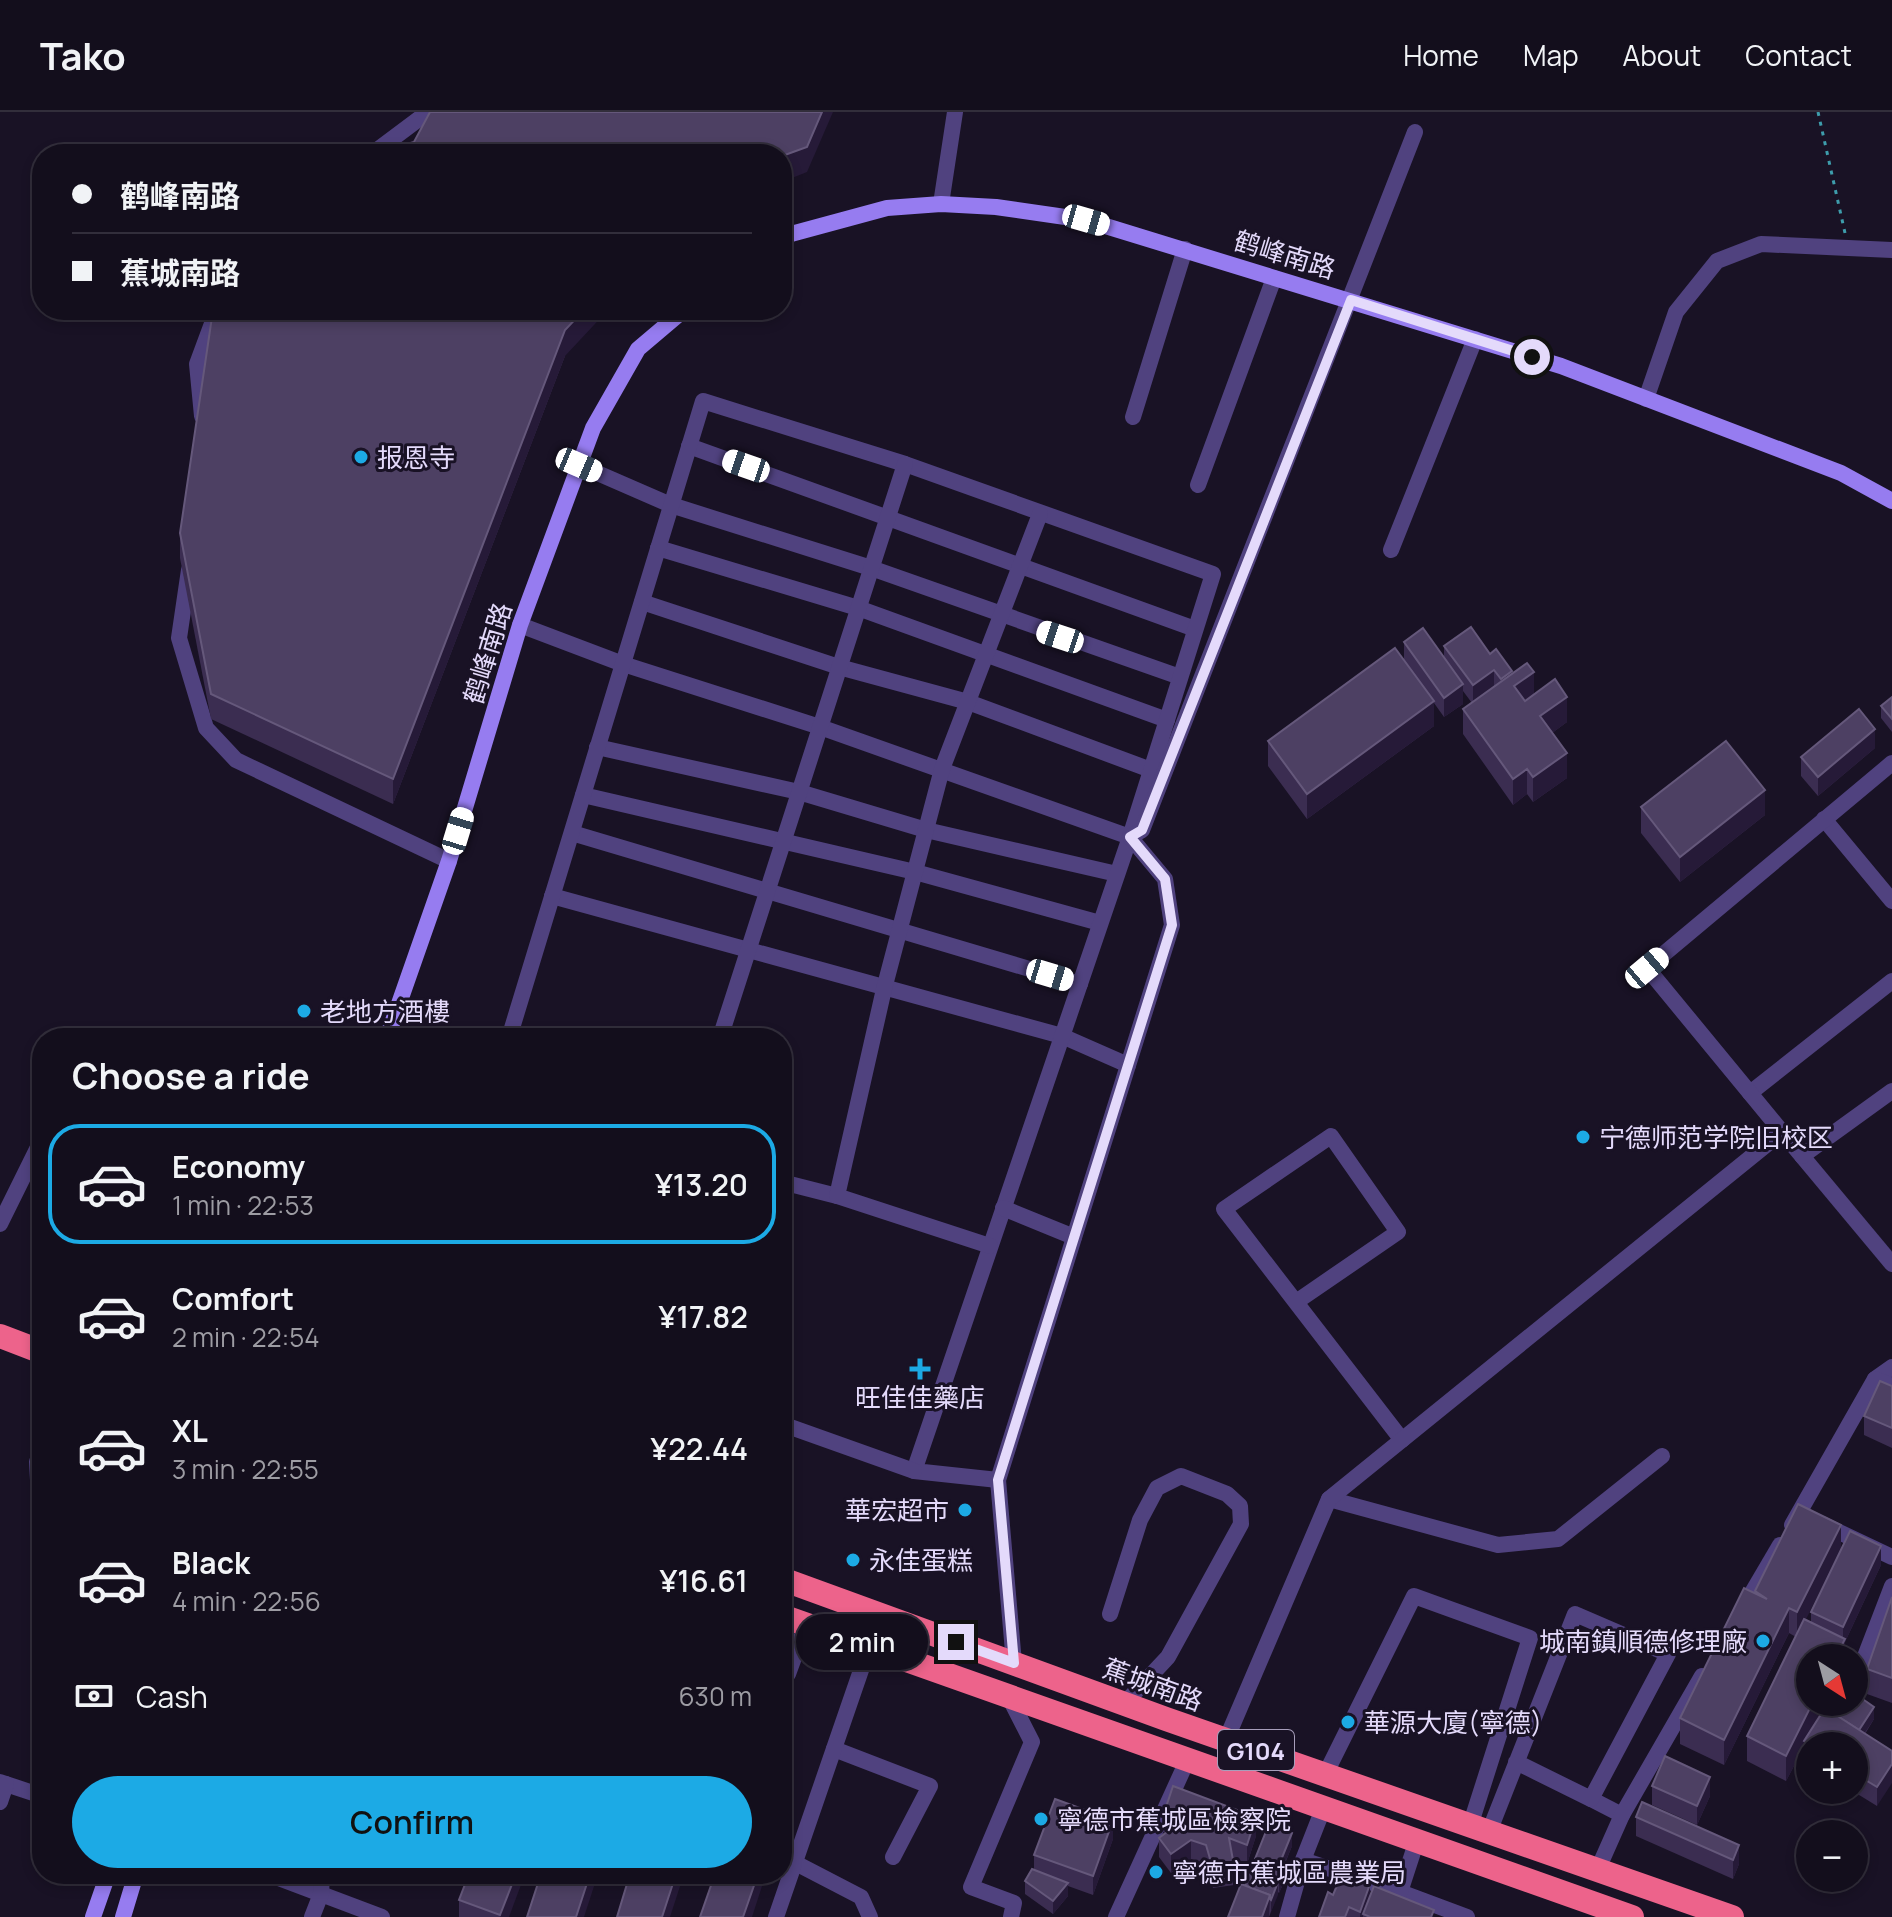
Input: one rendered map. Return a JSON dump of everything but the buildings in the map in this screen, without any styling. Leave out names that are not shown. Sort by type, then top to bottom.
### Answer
[{"type":"highway","points":[[0,1336],[32,1348]]},
{"type":"highway","name":"蕉城南路","points":[[792,1583],[1124,1704],[1732,1917]]},
{"type":"highway","name":"G104","points":[[792,1620],[1323,1809],[1585,1908],[1632,1917]]},
{"type":"street","points":[[385,144],[428,112]]},
{"type":"street","points":[[941,204],[955,112]]},
{"type":"street","points":[[1130,837],[1142,830],[1415,132]]},
{"type":"street","name":"鹤峰南路","points":[[792,234],[887,208],[941,204],[996,207],[1086,220],[1475,339],[1646,399],[1841,473],[1892,501]]},
{"type":"street","points":[[1646,399],[1676,312],[1717,261],[1761,244],[1892,250]]},
{"type":"street","points":[[1133,417],[1185,249]]},
{"type":"street","points":[[1198,485],[1274,278]]},
{"type":"street","points":[[205,438],[197,364],[213,320]]},
{"type":"street","name":"鹤峰南路","points":[[391,1028],[449,861],[520,625],[593,428],[638,349],[672,320]]},
{"type":"street","points":[[1391,550],[1475,339]]},
{"type":"street","points":[[512,1028],[703,401],[905,464],[1213,574],[1130,837],[914,1471]]},
{"type":"street","points":[[689,446],[1195,629]]},
{"type":"street","points":[[723,1028],[905,464]]},
{"type":"street","points":[[579,465],[671,505],[871,568],[1000,617],[1180,677]]},
{"type":"street","points":[[837,1196],[884,989],[942,769],[1040,514]]},
{"type":"street","points":[[193,545],[179,638],[206,728],[236,760],[449,861]]},
{"type":"street","points":[[658,548],[858,608],[1167,720]]},
{"type":"street","points":[[642,602],[839,667],[968,702],[1151,770]]},
{"type":"street","points":[[520,625],[623,664],[820,727],[1130,837],[1165,879],[1172,925],[998,1480],[1014,1663]]},
{"type":"street","points":[[597,747],[799,792],[926,830],[1117,874]]},
{"type":"street","points":[[1892,763],[1647,968],[1892,1264]]},
{"type":"street","points":[[583,795],[915,872],[1100,923]]},
{"type":"street","points":[[1824,819],[1892,901]]},
{"type":"street","points":[[572,833],[767,894],[1080,984]]},
{"type":"street","points":[[552,896],[1062,1036],[1128,1065]]},
{"type":"street","points":[[1750,1093],[1892,981]]},
{"type":"street","points":[[1802,1156],[1892,1091]]},
{"type":"street","points":[[1226,1740],[1329,1499],[1782,1132]]},
{"type":"street","points":[[1296,1302],[1398,1232],[1331,1136],[1224,1209],[1402,1440]]},
{"type":"street","points":[[0,1224],[32,1156]]},
{"type":"street","points":[[792,1185],[990,1246]]},
{"type":"street","points":[[1003,1208],[1074,1237]]},
{"type":"street","points":[[1733,1624],[1875,1379],[1892,1367]]},
{"type":"street","points":[[1875,1379],[1892,1386]]},
{"type":"street","points":[[792,1428],[914,1471],[998,1480]]},
{"type":"street","points":[[1329,1499],[1498,1545],[1558,1539],[1662,1456]]},
{"type":"street","points":[[1110,1614],[1140,1520],[1157,1488],[1181,1476],[1227,1494],[1240,1506],[1241,1524],[1168,1657],[1124,1704]]},
{"type":"street","points":[[1799,1513],[1892,1557]]},
{"type":"street","points":[[1868,1649],[1892,1586]]},
{"type":"street","points":[[1325,1775],[1414,1596],[1530,1638],[1479,1829]]},
{"type":"street","points":[[1479,1829],[1516,1762],[1575,1614],[1668,1654],[1591,1799]]},
{"type":"street","points":[[792,1663],[806,1625]]},
{"type":"street","points":[[792,1851],[834,1749],[869,1647]]},
{"type":"street","points":[[1598,1869],[1622,1815],[1709,1665]]},
{"type":"street","points":[[1009,1697],[1032,1742],[971,1887],[1014,1903],[1011,1917]]},
{"type":"street","points":[[834,1749],[930,1786],[893,1857]]},
{"type":"street","points":[[1116,1917],[1187,1761]]},
{"type":"street","points":[[1516,1762],[1622,1815]]},
{"type":"street","points":[[0,1802],[3,1783],[32,1793]]},
{"type":"street","points":[[1287,1917],[1303,1860],[1323,1809]]},
{"type":"street","points":[[1400,1892],[1416,1843]]},
{"type":"street","points":[[792,1860],[861,1897],[870,1917]]},
{"type":"street","points":[[1303,1860],[1467,1917]]},
{"type":"street","points":[[93,1917],[105,1884]]},
{"type":"street","points":[[123,1917],[133,1884]]},
{"type":"street","points":[[294,1884],[377,1916]]},
{"type":"street","points":[[312,1917],[322,1884]]},
{"type":"street","points":[[776,1917],[783,1884]]},
{"type":"path","points":[[1818,112],[1848,248]]},
{"type":"place","name":"报恩寺","points":[[361,457]]},
{"type":"place","name":"老地方酒樓","points":[[304,1011]]},
{"type":"place","name":"宁德师范学院旧校区","points":[[1583,1137]]},
{"type":"place","name":"旺佳佳藥店","points":[[920,1369]]},
{"type":"place","name":"華宏超市","points":[[965,1510]]},
{"type":"place","name":"永佳蛋糕","points":[[853,1560]]},
{"type":"place","name":"城南鎮順德修理廠","points":[[1763,1641]]},
{"type":"place","name":"華源大廈(寧德)","points":[[1348,1722]]},
{"type":"place","name":"寧德市蕉城區檢察院","points":[[1041,1819]]},
{"type":"place","name":"寧德市蕉城區農業局","points":[[1156,1872]]},
{"type":"route","points":[[956,1642],[1014,1663],[998,1480],[1172,925],[1165,879],[1130,837],[1142,830],[1351,300],[1532,357]]}]
